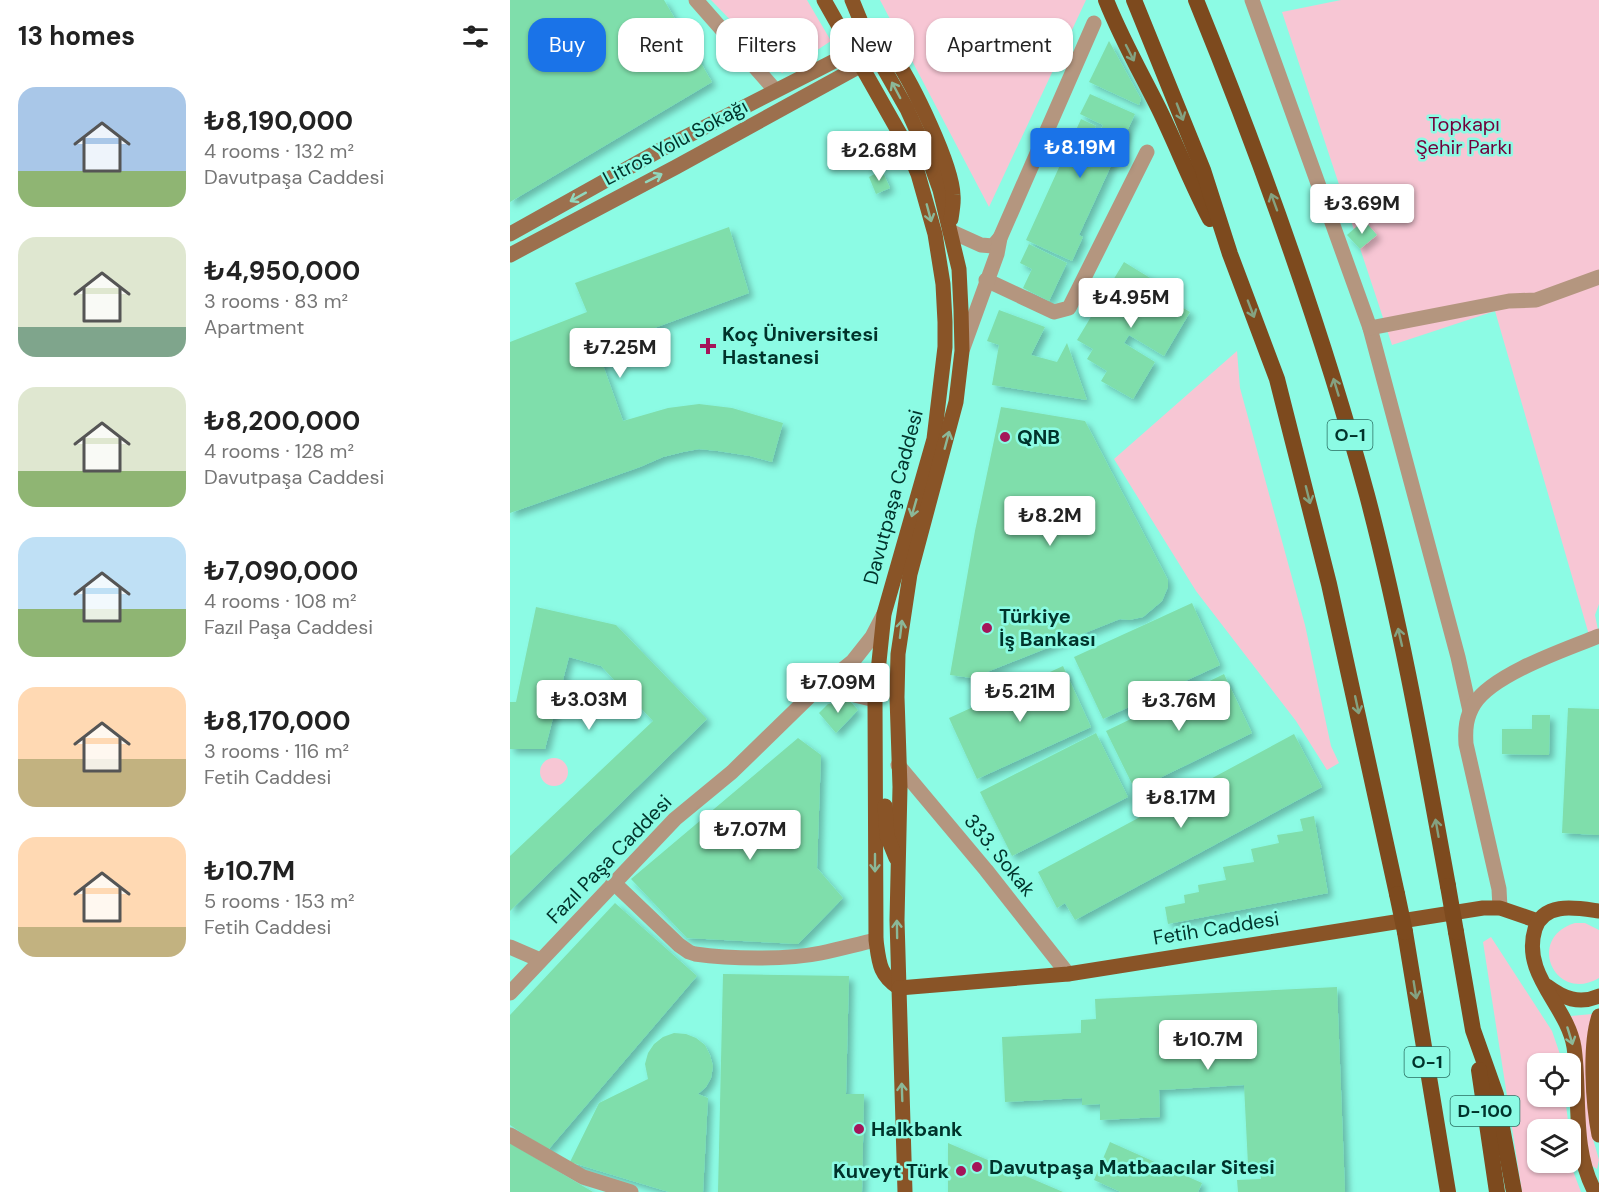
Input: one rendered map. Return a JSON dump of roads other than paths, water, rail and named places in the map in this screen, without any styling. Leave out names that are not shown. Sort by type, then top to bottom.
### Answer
[{"type":"highway","points":[[1106,0],[1119,31],[1160,110],[1190,181],[1230,254]]},
{"type":"highway","name":"O-1","points":[[1134,0],[1203,170],[1230,254],[1277,379],[1296,448],[1349,670],[1405,932],[1448,1192]]},
{"type":"highway","name":"O-1","points":[[1196,0],[1250,134],[1305,292],[1344,416],[1372,517],[1407,668],[1473,1030]]},
{"type":"highway","points":[[1473,1030],[1496,1095],[1514,1192]]},
{"type":"highway","name":"D-100","points":[[1473,1030],[1497,1192]]},
{"type":"main road","name":"Davutpaşa Caddesi","points":[[824,0],[834,18]]},
{"type":"main road","name":"Davutpaşa Caddesi","points":[[852,0],[860,18]]},
{"type":"main road","name":"Litros Yolu Sokağı","points":[[510,234],[662,149],[830,63]]},
{"type":"main road","name":"Litros Yolu Sokağı","points":[[512,249],[676,167],[849,72]]},
{"type":"main road","name":"Davutpaşa Caddesi","points":[[864,72],[905,143],[918,174],[935,234],[943,284],[945,322],[945,347],[934,439],[884,614],[875,700],[876,940],[883,974],[888,981],[899,988]]},
{"type":"main road","name":"Davutpaşa Caddesi","points":[[886,72],[907,109],[927,153],[940,190],[959,269],[962,351],[956,402],[910,574],[898,654],[899,988],[905,1192]]},
{"type":"main road","points":[[875,700],[882,715],[884,731],[886,829],[898,863]]},
{"type":"main road","name":"Fetih Caddesi","points":[[899,988],[1068,974],[1358,926],[1483,908],[1500,908],[1538,921]]},
{"type":"main road","points":[[1594,1192],[1585,1171],[1580,1148],[1573,1045],[1565,1021],[1535,966],[1532,939],[1538,921],[1551,910],[1563,908],[1595,912]]},
{"type":"main road","points":[[1545,984],[1566,998],[1581,1000],[1599,996]]},
{"type":"main road","points":[[1599,1016],[1592,1048],[1599,1135]]},
{"type":"street","points":[[696,0],[775,90]]},
{"type":"street","points":[[1252,0],[1370,328],[1458,657],[1470,711]]},
{"type":"street","points":[[962,351],[997,254],[1000,237],[1094,23]]},
{"type":"street","points":[[986,280],[1054,312],[1069,308],[1147,152]]},
{"type":"street","points":[[951,231],[981,245],[993,246],[1000,237]]},
{"type":"street","points":[[1370,328],[1509,301],[1536,300],[1599,277]]},
{"type":"street","name":"Fazıl Paşa Caddesi","points":[[510,993],[675,819],[732,771],[810,696],[853,661],[872,637],[884,614]]},
{"type":"street","points":[[1500,908],[1499,889],[1466,744],[1465,726],[1470,711],[1475,701],[1502,679],[1520,669],[1599,636]]},
{"type":"street","points":[[822,687],[875,700]]},
{"type":"street","name":"333. Sokak","points":[[898,765],[986,870],[1068,974]]},
{"type":"street","points":[[613,882],[680,945],[695,954],[799,956],[876,940]]},
{"type":"street","points":[[510,947],[540,960]]},
{"type":"street","points":[[510,1135],[583,1177],[632,1192]]},
{"type":"place","name":"Koç Üniversitesi Hastanesi","points":[[708,346]]},
{"type":"place","name":"QNB","points":[[1005,437]]},
{"type":"place","name":"Türkiye İş Bankası","points":[[987,628]]},
{"type":"place","name":"Halkbank","points":[[859,1129]]},
{"type":"place","name":"Davutpaşa Matbaacılar Sitesi","points":[[977,1167]]},
{"type":"place","name":"Kuveyt Türk","points":[[961,1171]]},
{"type":"park label","name":"Topkapı Şehir Parkı","points":[[1464,136]]}]
